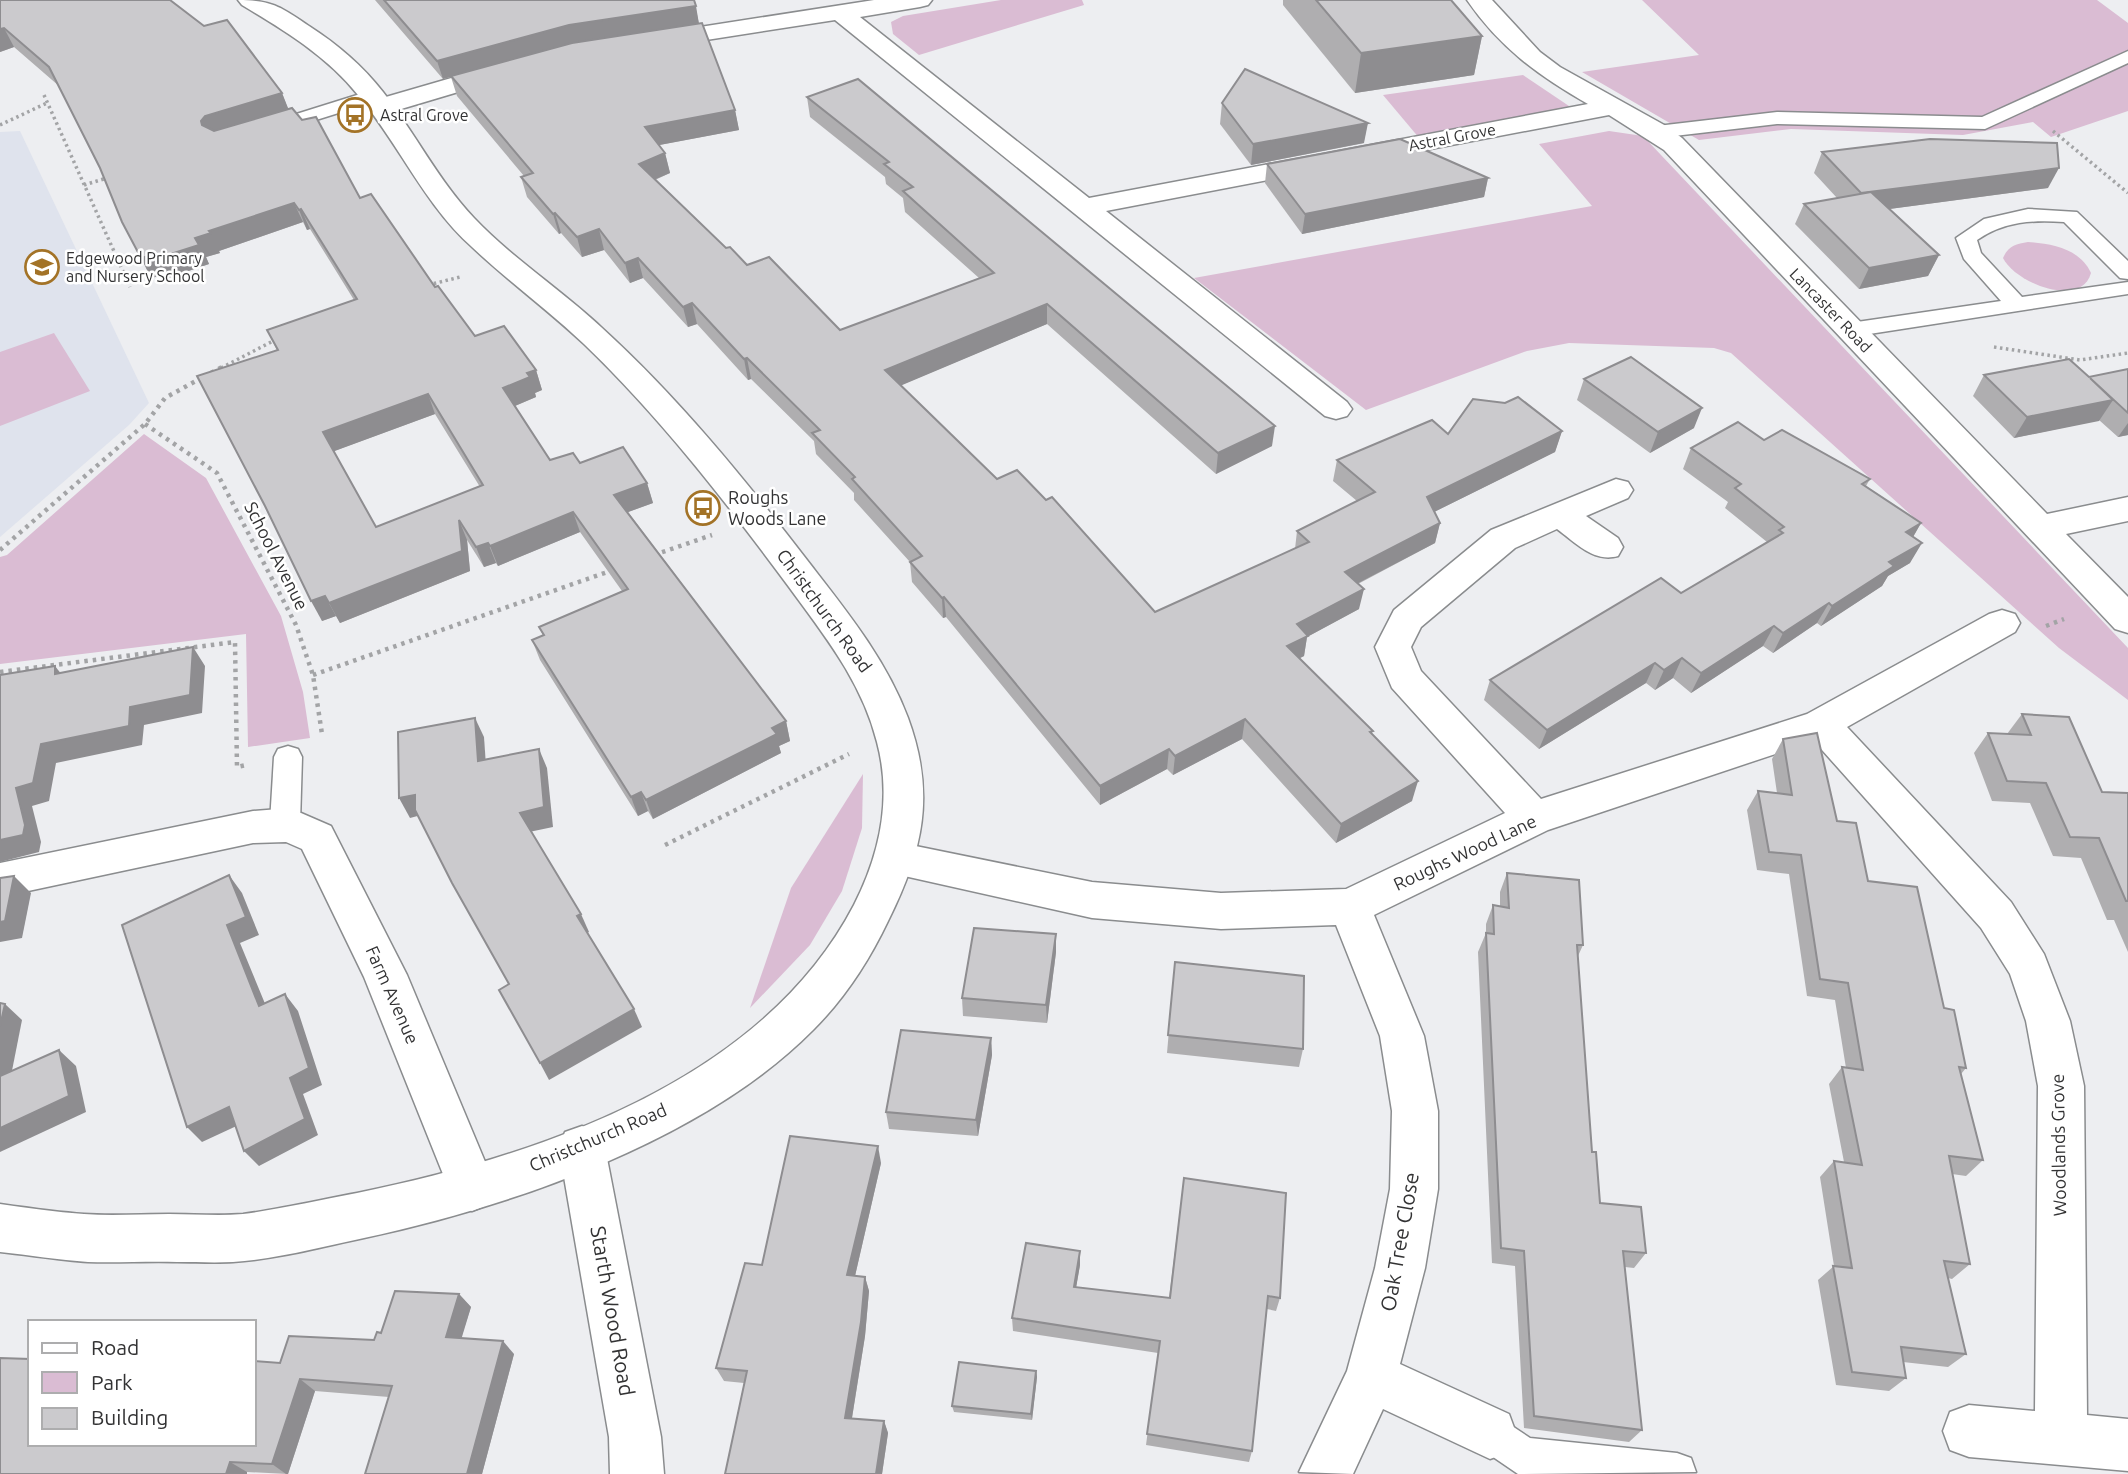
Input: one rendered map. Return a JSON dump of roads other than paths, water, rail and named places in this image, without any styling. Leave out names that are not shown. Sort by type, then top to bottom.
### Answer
[{"type":"street","name":"Christchurch Road","points":[[0,1228],[85,1238],[235,1238],[360,1216],[472,1188],[582,1148],[668,1111],[737,1067],[797,1018],[841,968],[877,910],[896,859],[905,804],[898,747],[885,705],[864,662],[757,519],[661,407],[605,349],[477,237],[455,214],[377,101],[338,58],[304,31],[250,0]]},
{"type":"street","points":[[628,45],[920,0]]},
{"type":"street","points":[[1479,0],[1531,57],[1551,72],[1612,107]]},
{"type":"street","points":[[839,12],[1336,409]]},
{"type":"street","points":[[377,101],[521,66]]},
{"type":"street","name":"Lancaster Road","points":[[1612,107],[1657,132],[2119,611]]},
{"type":"street","name":"Astral Grove","points":[[1083,207],[1612,107]]},
{"type":"street","points":[[1534,818],[1405,678],[1393,647],[1407,619],[1503,538],[1616,490]]},
{"type":"street","points":[[2040,527],[2128,509]]},
{"type":"street","points":[[1559,514],[1606,547]]},
{"type":"street","name":"Roughs Wood Lane","points":[[896,859],[1092,900],[1222,911],[1350,907],[1534,818],[1821,724],[2002,623]]},
{"type":"street","name":"Woodlands Grove","points":[[1821,724],[1996,915],[2029,967],[2048,1021],[2061,1086],[2061,1438]]},
{"type":"street","points":[[0,880],[253,827],[285,823]]},
{"type":"street","name":"Farm Avenue","points":[[285,823],[304,829],[317,838],[385,975],[472,1188]]},
{"type":"street","name":"Oak Tree Close","points":[[1325,1473],[1371,1377],[1400,1268],[1414,1189],[1415,1111],[1402,1036],[1350,907]]},
{"type":"street","name":"Starth Wood Road","points":[[582,1148],[635,1437],[637,1474]]},
{"type":"street","points":[[1371,1377],[1490,1433]]},
{"type":"street","points":[[1969,1431],[2128,1445]]},
{"type":"lane","points":[[1657,132],[1777,118],[1985,123],[2128,56]]},
{"type":"lane","points":[[247,135],[377,101]]},
{"type":"lane","points":[[2017,304],[1971,255],[1966,238],[1988,222],[2034,214],[2070,216],[2128,274]]},
{"type":"lane","points":[[1850,330],[2128,288]]},
{"type":"lane","points":[[285,823],[288,757]]},
{"type":"lane","points":[[1490,1433],[1523,1457],[1677,1472]]},
{"type":"place","name":"Astral Grove","points":[[355,115]]},
{"type":"place","name":"Edgewood Primary and Nursery School","points":[[42,267]]},
{"type":"place","name":"Roughs Woods Lane","points":[[703,508]]}]
